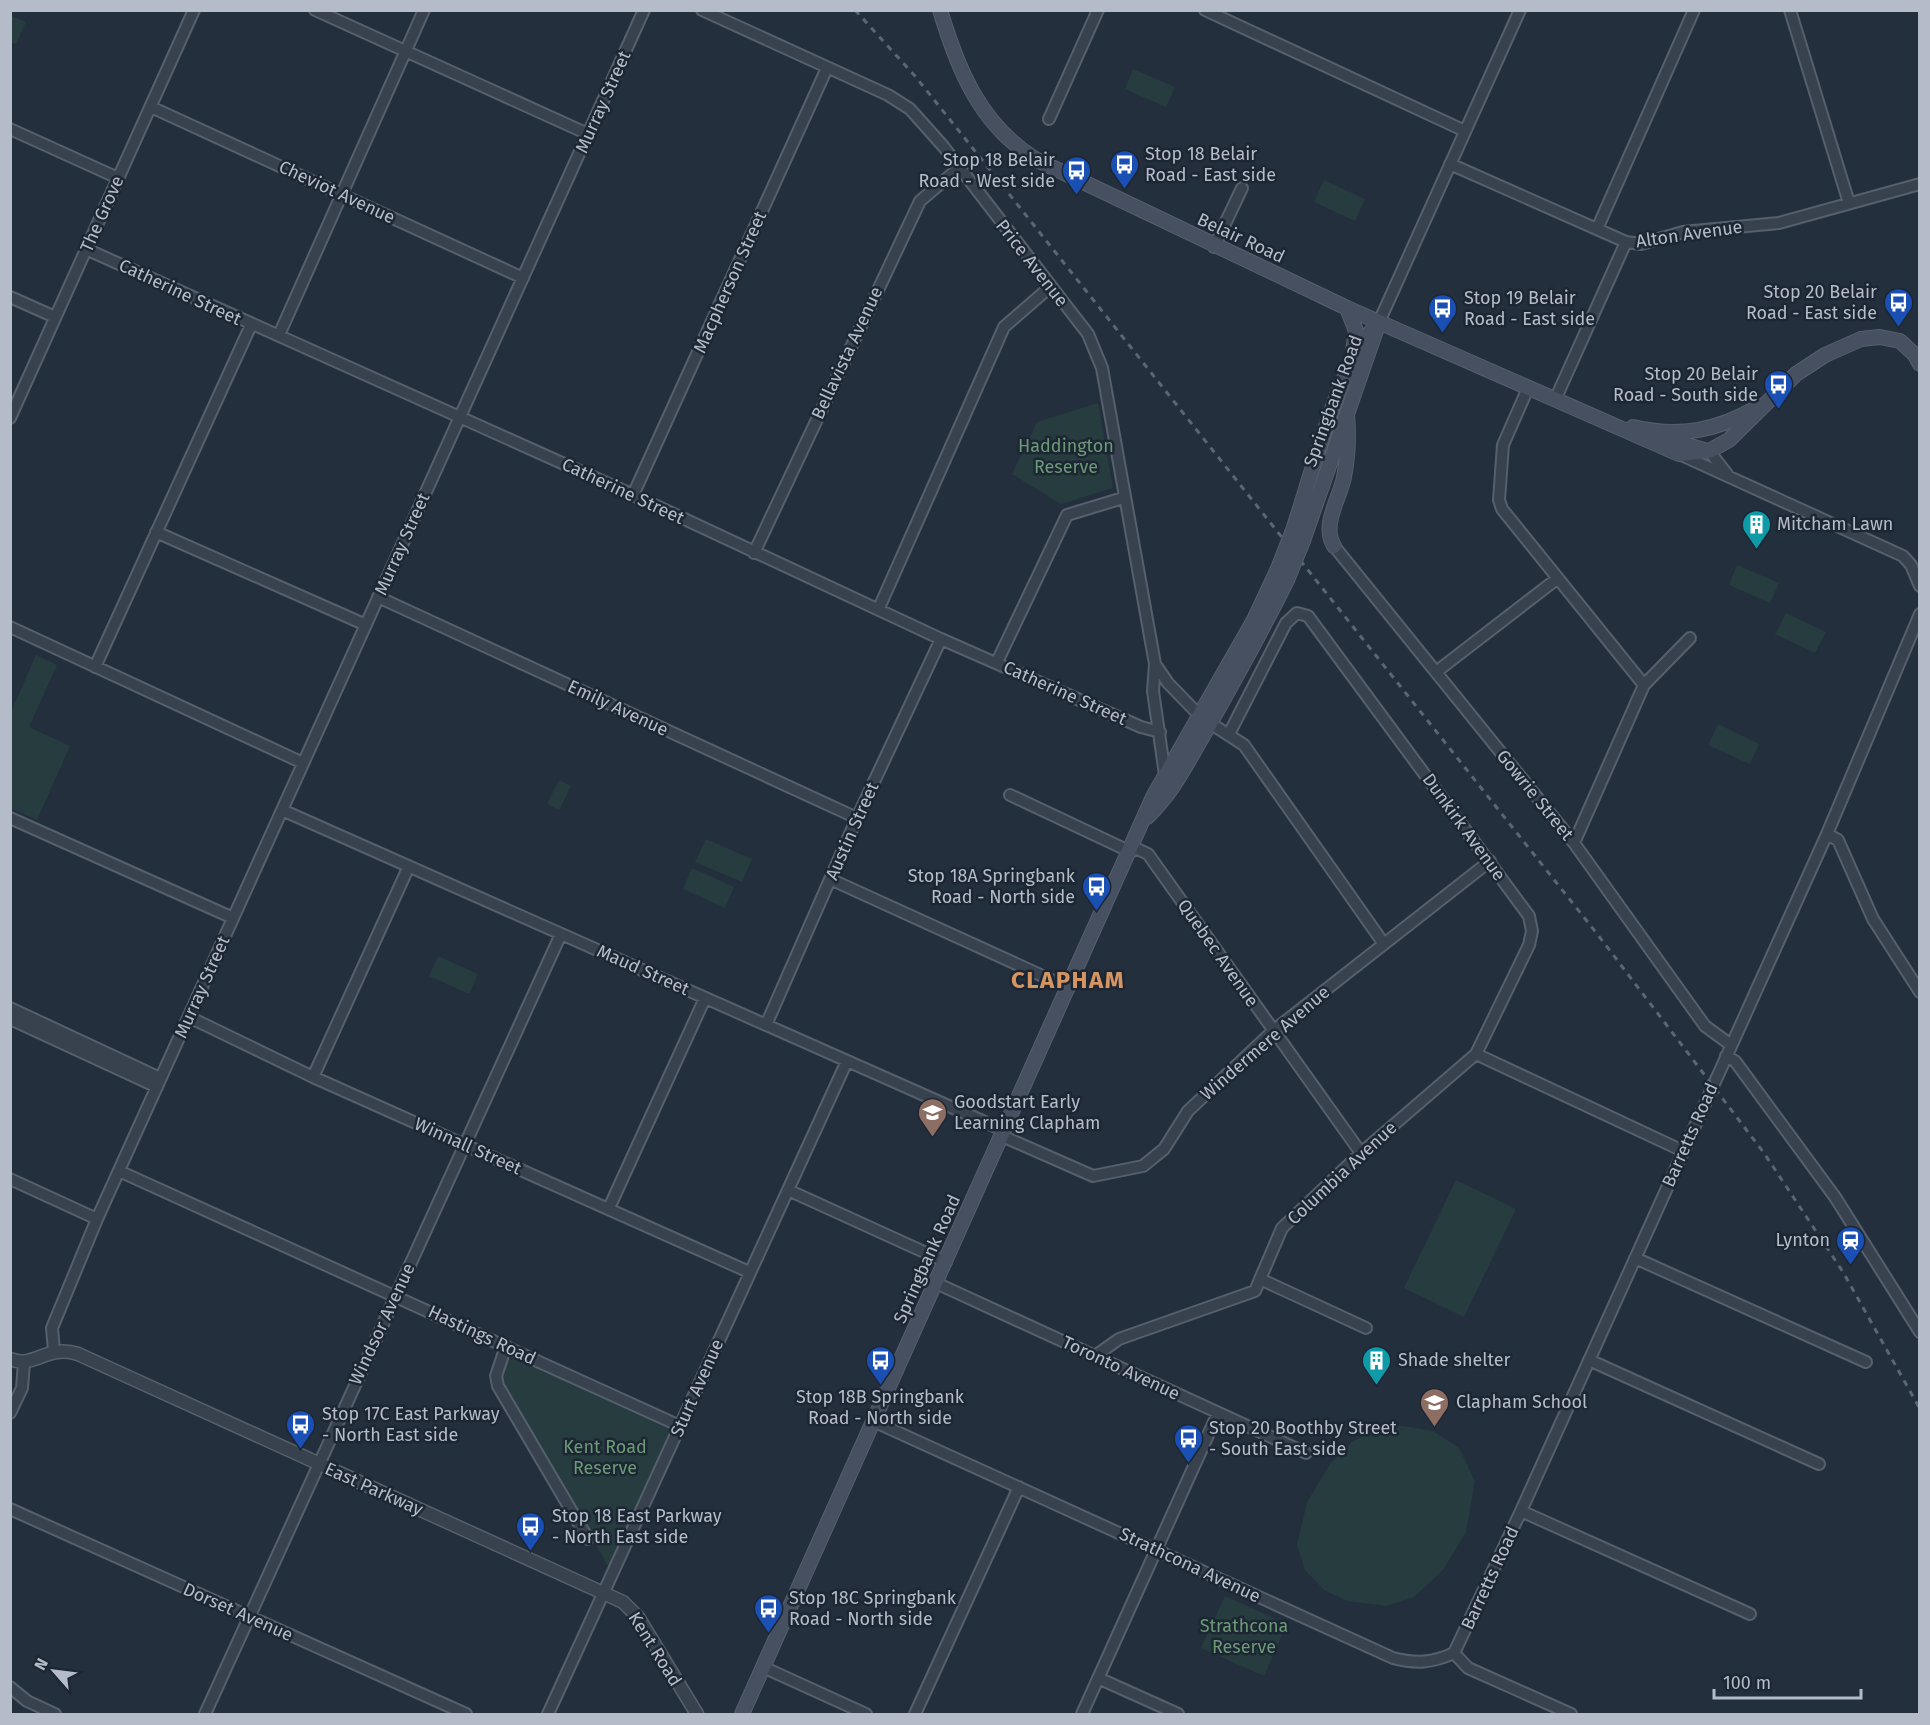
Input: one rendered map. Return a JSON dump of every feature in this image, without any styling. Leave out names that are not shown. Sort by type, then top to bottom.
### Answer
[{"type":"main road","name":"Belair Road","points":[[940,10],[957,66],[974,96],[1018,148],[1052,168],[1214,247],[1679,454],[1709,451],[1743,429],[1796,374],[1825,355],[1861,339],[1880,337],[1900,342],[1919,363]]},
{"type":"main road","points":[[1347,308],[1356,331],[1350,365]]},
{"type":"main road","name":"Springbank Road","points":[[1146,819],[1163,802],[1244,639],[1282,575],[1297,537],[1350,365],[1367,334],[1379,322]]},
{"type":"main road","name":"Springbank Road","points":[[1297,537],[1312,514],[1379,322]]},
{"type":"main road","name":"Belair Road","points":[[1599,419],[1645,430],[1680,434],[1713,428],[1768,402]]},
{"type":"main road","points":[[1334,546],[1329,530],[1344,478],[1349,439],[1347,410]]},
{"type":"main road","points":[[1645,430],[1671,442],[1694,445],[1709,451]]},
{"type":"main road","points":[[1312,514],[1334,507]]},
{"type":"main road","name":"Springbank Road","points":[[742,1714],[1165,775],[1204,719]]},
{"type":"street","name":"The Grove","points":[[10,418],[194,10]]},
{"type":"street","points":[[315,10],[588,134]]},
{"type":"street","points":[[279,335],[424,10]]},
{"type":"street","name":"Murray Street","points":[[54,1351],[52,1328],[97,1219],[644,10]]},
{"type":"street","name":"Price Avenue","points":[[702,10],[888,95],[910,109],[959,168],[1088,334],[1097,352],[1155,664],[1153,691],[1165,775]]},
{"type":"street","points":[[1049,119],[1098,10]]},
{"type":"street","points":[[1205,10],[1465,131]]},
{"type":"street","points":[[1379,322],[1520,10]]},
{"type":"street","points":[[1597,229],[1694,10]]},
{"type":"street","points":[[1790,10],[1849,203]]},
{"type":"street","name":"Macpherson Street","points":[[633,495],[827,68]]},
{"type":"street","name":"Cheviot Avenue","points":[[151,107],[523,278]]},
{"type":"street","points":[[10,129],[118,178]]},
{"type":"street","points":[[1450,164],[1626,242]]},
{"type":"street","name":"Bellavista Avenue","points":[[754,553],[860,323],[920,201],[959,168]]},
{"type":"street","name":"Alton Avenue","points":[[1555,400],[1626,242],[1641,244],[1683,232],[1779,223],[1920,184]]},
{"type":"street","points":[[1214,247],[1242,188]]},
{"type":"street","name":"Catherine Street","points":[[86,249],[633,495],[754,553],[879,608],[941,639],[1140,727],[1160,732]]},
{"type":"street","points":[[879,608],[1004,327],[1050,287]]},
{"type":"street","points":[[10,297],[55,317]]},
{"type":"street","points":[[95,667],[251,325]]},
{"type":"street","points":[[1528,388],[1503,445],[1498,500],[1502,508],[1644,685]]},
{"type":"street","points":[[1709,451],[1727,474]]},
{"type":"street","points":[[1679,454],[1903,556],[1911,564],[1920,586]]},
{"type":"street","points":[[997,662],[1067,515],[1123,498]]},
{"type":"street","points":[[156,532],[366,625]]},
{"type":"street","name":"Gowrie Street","points":[[1334,546],[1574,843],[1705,1026],[1731,1045]]},
{"type":"street","points":[[1436,672],[1558,578]]},
{"type":"street","name":"Emily Avenue","points":[[378,597],[857,818]]},
{"type":"street","name":"Dunkirk Avenue","points":[[1229,734],[1286,623],[1297,613],[1308,616],[1529,916],[1532,931],[1529,945],[1476,1054]]},
{"type":"street","name":"Barretts Road","points":[[1454,1653],[1521,1511],[1827,834],[1920,614]]},
{"type":"street","points":[[10,627],[303,763]]},
{"type":"street","points":[[1574,843],[1644,685],[1690,638]]},
{"type":"street","name":"Austin Street","points":[[766,1025],[857,818],[941,639]]},
{"type":"street","name":"Price Avenue","points":[[1155,664],[1168,683],[1204,719],[1244,745],[1384,944]]},
{"type":"street","name":"Quebec Avenue","points":[[1010,795],[1148,854],[1361,1153]]},
{"type":"street","name":"Maud Street","points":[[282,810],[847,1061],[1003,1134]]},
{"type":"street","points":[[10,818],[233,918]]},
{"type":"street","points":[[1827,834],[1838,840],[1874,919],[1920,992]]},
{"type":"street","name":"Windermere Avenue","points":[[1003,1134],[1093,1176],[1143,1166],[1164,1149],[1188,1111],[1274,1031],[1490,861]]},
{"type":"street","points":[[313,1077],[409,866]]},
{"type":"street","points":[[830,879],[1069,988]]},
{"type":"street","name":"Windsor Avenue","points":[[205,1714],[247,1617],[561,934]]},
{"type":"street","points":[[609,1208],[705,998]]},
{"type":"street","points":[[10,1008],[158,1082]]},
{"type":"street","name":"Winnall Street","points":[[189,1017],[313,1077],[750,1272]]},
{"type":"street","points":[[10,1019],[158,1082]]},
{"type":"street","points":[[1476,1054],[1683,1151]]},
{"type":"street","name":"Columbia Avenue","points":[[1095,1356],[1119,1339],[1255,1291],[1282,1228],[1361,1153],[1476,1054]]},
{"type":"street","points":[[1726,1056],[1735,1061],[1835,1197],[1920,1332]]},
{"type":"street","name":"Sturt Avenue","points":[[548,1714],[847,1061]]},
{"type":"street","name":"Hastings Road","points":[[119,1171],[680,1426]]},
{"type":"street","points":[[10,1179],[97,1219]]},
{"type":"street","points":[[788,1190],[946,1262]]},
{"type":"street","points":[[1635,1257],[1866,1362]]},
{"type":"street","points":[[1260,1279],[1366,1328]]},
{"type":"street","name":"Toronto Avenue","points":[[936,1283],[1306,1453]]},
{"type":"street","points":[[506,1346],[496,1376],[498,1386],[588,1539]]},
{"type":"street","points":[[10,1359],[24,1363],[54,1351]]},
{"type":"street","name":"East Parkway","points":[[54,1351],[78,1354],[604,1593]]},
{"type":"street","points":[[1589,1360],[1819,1464]]},
{"type":"street","points":[[10,1413],[22,1388],[24,1363]]},
{"type":"street","points":[[1082,1714],[1218,1413]]},
{"type":"street","name":"Strathcona Avenue","points":[[873,1421],[1393,1658],[1416,1664],[1439,1660],[1454,1653]]},
{"type":"street","points":[[915,1714],[1019,1487]]},
{"type":"street","name":"Dorset Avenue","points":[[10,1509],[466,1714]]},
{"type":"street","points":[[1521,1511],[1750,1614]]},
{"type":"street","name":"Kent Road","points":[[604,1593],[623,1602],[635,1612],[697,1714]]},
{"type":"street","points":[[1454,1653],[1468,1668],[1571,1714]]},
{"type":"street","points":[[763,1667],[866,1714]]},
{"type":"street","points":[[1098,1678],[1178,1714]]},
{"type":"street","points":[[10,1687],[27,1701],[55,1714]]},
{"type":"green space","points":[[11,16],[26,22],[16,44],[11,42]]},
{"type":"green space","points":[[1133,69],[1175,87],[1166,107],[1125,89]]},
{"type":"green space","points":[[1324,180],[1365,199],[1355,221],[1314,202]]},
{"type":"green space","name":"Haddington Reserve","points":[[1098,403],[1113,488],[1061,504],[1012,474],[1037,422]]},
{"type":"green space","points":[[1737,565],[1779,583],[1770,603],[1729,585]]},
{"type":"green space","points":[[1786,613],[1826,632],[1815,653],[1775,634]]},
{"type":"green space","points":[[36,655],[57,665],[29,727],[70,746],[37,820],[10,808],[11,712]]},
{"type":"green space","points":[[1718,724],[1759,744],[1750,764],[1708,745]]},
{"type":"green space","points":[[559,780],[571,786],[559,810],[547,804]]},
{"type":"green space","points":[[706,839],[752,859],[742,882],[695,862]]},
{"type":"green space","points":[[692,868],[734,887],[725,908],[683,889]]},
{"type":"green space","points":[[438,956],[478,974],[469,994],[429,976]]},
{"type":"green space","points":[[1456,1180],[1516,1209],[1464,1317],[1404,1288]]},
{"type":"green space","name":"Kent Road Reserve","points":[[514,1358],[675,1431],[611,1571],[503,1386],[500,1375],[505,1363]]},
{"type":"green space","points":[[1390,1424],[1433,1431],[1459,1448],[1475,1481],[1466,1532],[1443,1570],[1414,1597],[1386,1606],[1347,1601],[1324,1590],[1305,1570],[1297,1545],[1307,1502],[1330,1464],[1353,1441]]},
{"type":"green space","name":"Strathcona Reserve","points":[[1225,1596],[1287,1624],[1264,1676],[1201,1648]]},
{"type":"railway","points":[[855,10],[915,76],[959,131],[1598,935],[1764,1153],[1843,1272],[1920,1409]]},
{"type":"place","name":"Stop 18 Belair Road - East side","points":[[1124,190]]},
{"type":"place","name":"Stop 18 Belair Road - West side","points":[[1076,196]]},
{"type":"place","name":"Stop 20 Belair Road - East side","points":[[1898,328]]},
{"type":"place","name":"Stop 19 Belair Road - East side","points":[[1443,334]]},
{"type":"place","name":"Stop 20 Belair Road - South side","points":[[1779,410]]},
{"type":"place","name":"Mitcham Lawn","points":[[1756,550]]},
{"type":"place","name":"Stop 18A Springbank Road - North side","points":[[1096,912]]},
{"type":"place","name":"Goodstart Early Learning Clapham","points":[[933,1138]]},
{"type":"place","name":"Lynton","points":[[1851,1266]]},
{"type":"place","name":"Stop 18B Springbank Road - North side","points":[[880,1386]]},
{"type":"place","name":"Shade shelter","points":[[1377,1386]]},
{"type":"place","name":"Clapham School","points":[[1435,1428]]},
{"type":"place","name":"Stop 17C East Parkway - North East side","points":[[301,1450]]},
{"type":"place","name":"Stop 20 Boothby Street - South East side","points":[[1188,1464]]},
{"type":"place","name":"Stop 18 East Parkway - North East side","points":[[531,1552]]},
{"type":"place","name":"Stop 18C Springbank Road - North side","points":[[768,1634]]},
{"type":"district","name":"CLAPHAM","points":[[1068,980]]}]
